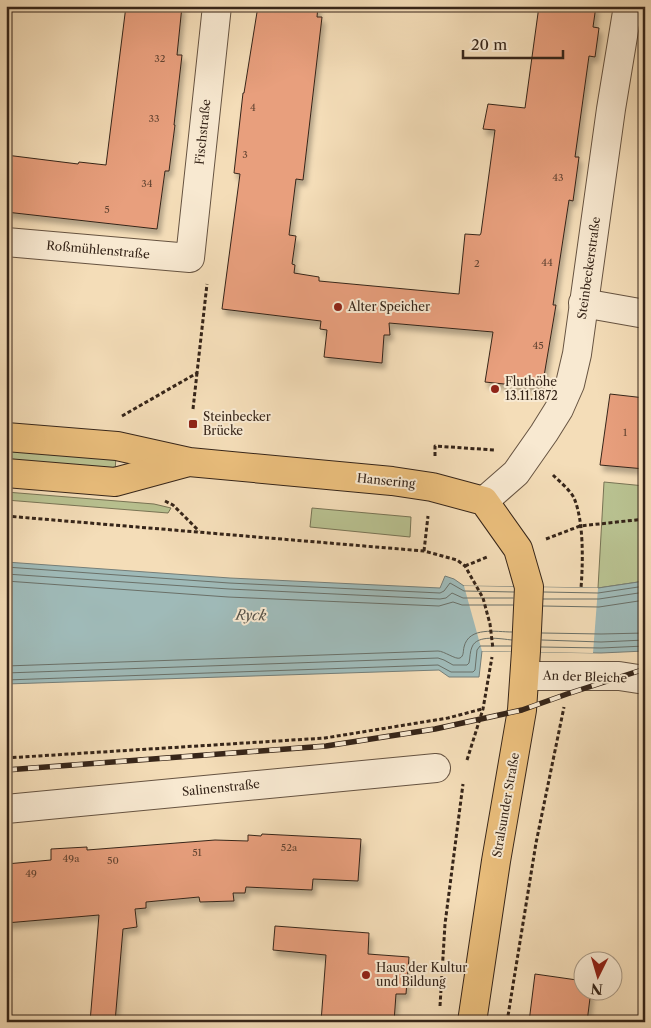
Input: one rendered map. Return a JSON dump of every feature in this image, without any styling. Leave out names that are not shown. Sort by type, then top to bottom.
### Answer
[{"type":"main road","name":"Hansering","points":[[6,437],[117,446],[189,462],[432,486],[484,501]]},
{"type":"main road","name":"Hansering","points":[[6,473],[115,482],[189,462]]},
{"type":"main road","name":"Stralsunder Straße","points":[[472,1022],[496,860],[522,710],[529,587],[518,549],[484,501]]},
{"type":"street","name":"Fischstraße","points":[[190,258],[217,6]]},
{"type":"street","name":"Steinbeckerstraße","points":[[484,501],[516,473],[559,409],[570,384],[577,354],[611,109],[628,6]]},
{"type":"street","name":"Roßmühlenstraße","points":[[6,242],[190,258]]},
{"type":"street","points":[[583,303],[645,314]]},
{"type":"street","name":"An der Bleiche","points":[[526,663],[570,676],[619,676],[645,680]]},
{"type":"street","name":"Salinenstraße","points":[[6,809],[436,768]]},
{"type":"path","points":[[190,258],[207,284],[194,409]]},
{"type":"path","points":[[82,443],[131,409],[197,373]]},
{"type":"path","points":[[435,446],[486,449],[529,455]]},
{"type":"path","points":[[574,497],[580,526],[583,562],[581,588]]},
{"type":"path","points":[[6,516],[424,551],[456,560],[465,566],[483,598],[490,624],[493,650],[482,709],[465,767]]},
{"type":"path","points":[[580,526],[645,519]]},
{"type":"path","points":[[507,1022],[536,843],[570,676]]},
{"type":"path","points":[[6,758],[324,738],[448,718],[482,709]]},
{"type":"path","points":[[440,1012],[445,924],[464,777]]},
{"type":"green space","points":[[6,447],[116,456],[115,472],[6,464]]},
{"type":"green space","points":[[604,482],[645,486],[645,581],[598,588]]},
{"type":"green space","points":[[6,492],[154,504],[171,508],[168,513],[6,500]]},
{"type":"green space","points":[[312,508],[411,517],[410,537],[310,527]]},
{"type":"water","name":"Ryck","points":[[6,562],[230,578],[440,588],[445,576],[454,579],[464,586],[598,588],[645,581],[645,651],[601,653],[482,651],[479,677],[449,677],[439,670],[6,684]]},
{"type":"pier","points":[[464,586],[598,588],[593,653],[482,651]]},
{"type":"building","points":[[126,6],[182,6],[177,55],[182,55],[175,125],[169,171],[165,171],[157,229],[6,212],[6,155],[78,164],[79,162],[106,165]]},
{"type":"building","points":[[258,6],[318,6],[317,17],[322,17],[303,180],[296,179],[289,235],[296,236],[292,264],[295,265],[294,273],[319,277],[319,281],[459,294],[465,234],[480,235],[481,233],[495,130],[483,129],[488,104],[525,108],[539,6],[596,6],[593,27],[599,28],[595,57],[589,56],[575,157],[579,157],[573,201],[569,200],[553,305],[556,305],[542,388],[485,382],[493,332],[389,323],[390,335],[384,335],[382,363],[324,357],[327,330],[320,329],[321,321],[222,309],[240,174],[234,173],[243,93]]},
{"type":"building","points":[[610,394],[645,398],[645,469],[600,465]]},
{"type":"building","points":[[262,834],[361,839],[358,881],[313,879],[312,890],[246,887],[245,893],[233,893],[234,901],[200,902],[199,897],[146,902],[146,908],[135,909],[137,927],[123,929],[115,1022],[90,1022],[99,915],[6,923],[6,864],[51,860],[51,849],[87,847],[87,850],[215,840],[248,841],[248,835],[261,836]]},
{"type":"building","name":"Haus der Kultur und Bildung","points":[[275,926],[369,933],[368,954],[409,957],[406,994],[396,994],[394,1022],[321,1022],[326,955],[273,950]]},
{"type":"building","points":[[535,974],[574,980],[574,1000],[590,1000],[587,1022],[529,1022]]},
{"type":"railway","points":[[6,770],[326,746],[435,729],[522,710],[645,669]]},
{"type":"place","name":"Alter Speicher","points":[[338,307]]},
{"type":"place","name":"Fluthöhe 13.11.1872","points":[[495,389]]},
{"type":"place","name":"Steinbecker Brücke","points":[[193,424]]},
{"type":"place","name":"Haus der Kultur und Bildung","points":[[366,975]]}]
